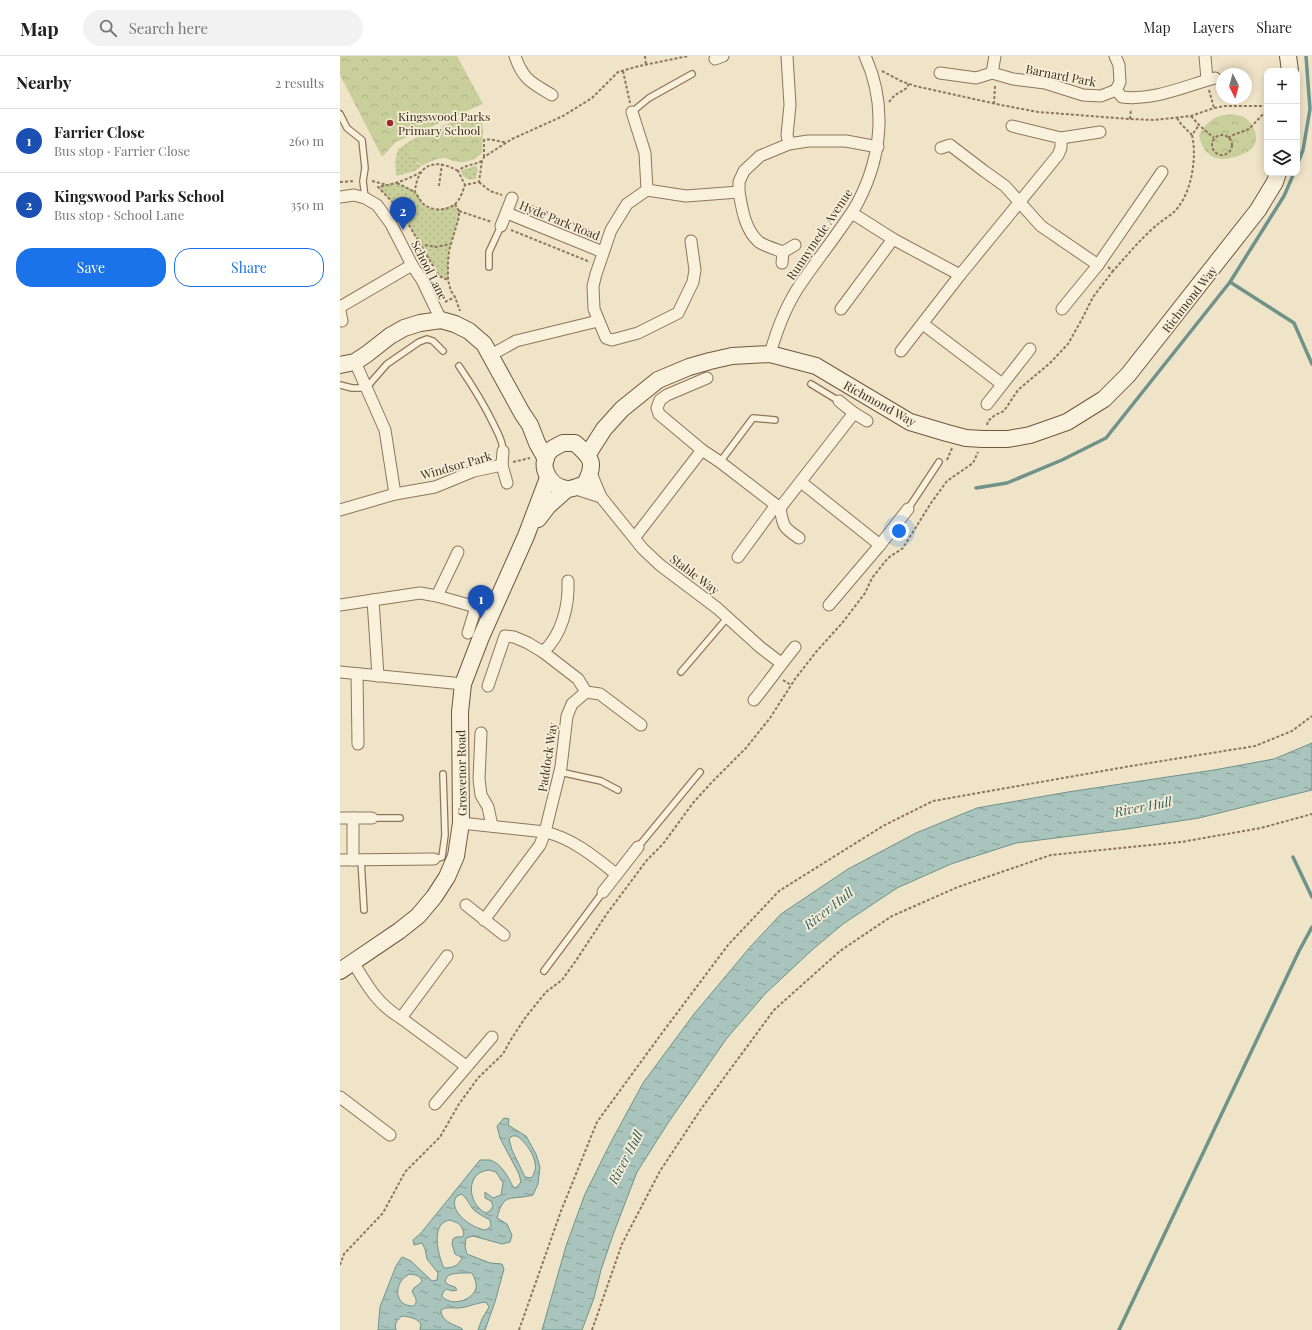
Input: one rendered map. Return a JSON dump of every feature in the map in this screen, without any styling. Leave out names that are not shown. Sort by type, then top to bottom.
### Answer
[{"type":"street","points":[[515,56],[524,76],[531,83],[552,95]]},
{"type":"street","points":[[787,56],[790,105],[787,135],[789,144]]},
{"type":"street","name":"Runnymede Avenue","points":[[770,354],[776,333],[786,310],[801,283],[852,213],[870,175],[878,147],[879,104],[875,84],[865,56]]},
{"type":"street","points":[[993,73],[995,56]]},
{"type":"street","points":[[1114,56],[1119,65],[1119,94],[1133,99],[1160,95],[1207,81],[1204,56]]},
{"type":"street","points":[[1288,56],[1290,68]]},
{"type":"street","name":"Barnard Park","points":[[940,73],[976,78],[993,73],[1013,79],[1045,83],[1083,95],[1101,96],[1119,94]]},
{"type":"street","points":[[632,112],[645,153],[647,190],[686,196],[739,192]]},
{"type":"street","points":[[1012,126],[1060,138],[1100,132]]},
{"type":"street","points":[[901,351],[960,275],[1058,155],[1061,148],[1060,138]]},
{"type":"street","points":[[796,245],[782,257],[760,242],[752,233],[743,214],[739,192],[739,182],[744,171],[760,156],[789,144],[808,141],[846,141],[878,147]]},
{"type":"street","points":[[941,148],[950,145],[1006,186],[1041,226],[1099,263]]},
{"type":"street","points":[[1062,309],[1099,263],[1162,172]]},
{"type":"street","name":"Richmond Way","points":[[588,454],[604,429],[622,409],[658,380],[673,372],[689,367],[717,359],[737,356],[770,354],[816,366],[910,422],[956,435],[983,439],[1008,439],[1030,435],[1067,422],[1104,399],[1128,376],[1258,210],[1277,176]]},
{"type":"street","name":"Hyde Park Road","points":[[647,190],[627,204],[611,230],[593,286],[594,309],[606,338],[612,340],[638,333],[678,313],[692,282],[695,270],[691,241]]},
{"type":"street","name":"School Lane","points":[[340,196],[354,195],[364,198],[377,205],[391,224],[412,265],[422,280],[441,320]]},
{"type":"street","name":"Hyde Park Road","points":[[501,226],[512,198]]},
{"type":"street","name":"Hyde Park Road","points":[[507,213],[603,252]]},
{"type":"street","points":[[852,213],[893,239],[960,275]]},
{"type":"street","points":[[840,309],[893,239]]},
{"type":"street","points":[[340,307],[412,265]]},
{"type":"street","points":[[395,494],[385,430],[366,388],[347,364],[367,354],[390,336],[404,328],[420,323],[441,320],[455,324],[469,331],[484,344],[530,425],[538,443],[541,458],[548,478],[558,486],[601,497]]},
{"type":"street","points":[[491,355],[516,341],[598,321]]},
{"type":"street","points":[[923,324],[1002,384]]},
{"type":"street","points":[[987,404],[1030,349]]},
{"type":"street","points":[[707,378],[664,397],[660,400],[657,408],[659,414],[702,450],[778,507],[782,522],[788,530],[800,538]]},
{"type":"street","points":[[838,401],[867,421]]},
{"type":"street","points":[[738,557],[778,507],[801,482],[854,413]]},
{"type":"street","points":[[530,425],[546,436],[569,443],[588,454],[591,463],[591,473],[585,484],[570,488]]},
{"type":"street","name":"Richmond Way","points":[[569,443],[604,429]]},
{"type":"street","points":[[541,458],[551,450],[569,443]]},
{"type":"street","points":[[635,537],[702,450]]},
{"type":"street","name":"Windsor Park","points":[[503,451],[502,465],[507,483]]},
{"type":"street","name":"Windsor Park","points":[[340,510],[395,494],[435,486],[474,471],[502,465]]},
{"type":"street","name":"Stable Way","points":[[591,473],[601,497],[644,549],[660,565],[728,616],[760,647],[781,663]]},
{"type":"street","name":"Grosvenor Road","points":[[346,967],[418,916],[448,877],[456,856],[461,823],[460,712],[463,684],[481,637],[526,536],[548,478]]},
{"type":"street","points":[[801,482],[880,545]]},
{"type":"street","name":"Grosvenor Road","points":[[526,536],[548,506],[570,488]]},
{"type":"street","points":[[829,605],[880,545],[908,509]]},
{"type":"street","points":[[437,596],[458,552]]},
{"type":"street","points":[[543,652],[551,645],[563,619],[569,594],[568,582]]},
{"type":"street","points":[[340,605],[420,593],[437,596],[476,607],[468,633]]},
{"type":"street","points":[[373,600],[378,676]]},
{"type":"street","points":[[488,686],[505,636],[514,637],[543,652],[578,679],[586,692],[600,694],[641,725]]},
{"type":"street","points":[[754,700],[775,674],[781,663],[795,647]]},
{"type":"street","points":[[340,672],[463,684]]},
{"type":"street","points":[[357,674],[358,744]]},
{"type":"street","name":"Paddock Way","points":[[484,920],[540,845],[545,832],[560,772],[567,716],[572,704],[586,692]]},
{"type":"street","points":[[481,734],[479,779],[481,795],[488,808],[492,826]]},
{"type":"street","points":[[340,818],[372,818]]},
{"type":"street","points":[[352,818],[357,860]]},
{"type":"street","points":[[461,823],[555,834],[590,853],[616,874]]},
{"type":"street","points":[[603,892],[638,847]]},
{"type":"street","points":[[340,860],[434,859]]},
{"type":"street","points":[[466,905],[504,935]]},
{"type":"street","points":[[402,1018],[447,956]]},
{"type":"street","points":[[346,967],[392,1012],[466,1066]]},
{"type":"street","points":[[435,1104],[466,1066],[492,1038]]},
{"type":"street","points":[[340,1096],[390,1135]]},
{"type":"lane","points":[[632,112],[649,98],[692,74]]},
{"type":"lane","points":[[340,114],[348,128],[362,140],[365,168],[363,181],[364,198]]},
{"type":"lane","points":[[489,267],[489,252],[501,226]]},
{"type":"lane","points":[[340,385],[352,388],[366,388],[387,364],[419,342],[427,339],[432,341],[443,351]]},
{"type":"lane","points":[[459,366],[476,391],[490,417],[503,444],[503,451]]},
{"type":"lane","points":[[811,384],[838,401]]},
{"type":"lane","points":[[720,462],[753,418],[775,420]]},
{"type":"lane","points":[[908,509],[939,462]]},
{"type":"lane","points":[[681,672],[728,616]]},
{"type":"lane","points":[[560,772],[601,780],[618,790]]},
{"type":"lane","points":[[638,847],[700,772]]},
{"type":"lane","points":[[434,859],[442,857],[445,835],[443,774]]},
{"type":"lane","points":[[372,818],[400,818]]},
{"type":"lane","points":[[357,860],[364,910]]},
{"type":"lane","points":[[544,971],[603,892]]},
{"type":"path","points":[[645,56],[646,65]]},
{"type":"path","points":[[484,157],[507,142],[563,116],[592,98],[618,72],[688,56]]},
{"type":"path","points":[[870,71],[878,69],[908,84],[994,104],[1038,112],[1130,120],[1154,120],[1191,116],[1224,106],[1264,106]]},
{"type":"path","points":[[623,71],[632,112]]},
{"type":"path","points":[[993,73],[994,104]]},
{"type":"path","points":[[1207,81],[1214,108]]},
{"type":"path","points":[[879,113],[885,109],[894,94],[908,87],[908,84]]},
{"type":"path","points":[[1228,138],[1249,129],[1264,114]]},
{"type":"path","points":[[1191,116],[1214,138]]},
{"type":"path","points":[[340,1266],[344,1254],[383,1213],[405,1172],[440,1138],[459,1104],[478,1078],[503,1054],[525,1018],[546,992],[562,980],[606,915],[647,860],[663,844],[693,804],[712,782],[746,748],[770,718],[799,673],[865,593],[872,578],[888,558],[903,548],[946,481],[973,463],[983,439],[988,421],[995,415],[1004,411],[1018,390],[1050,363],[1068,344],[1093,297],[1113,270],[1139,242],[1180,206],[1187,192],[1193,168],[1194,142],[1192,135],[1177,118]]},
{"type":"path","points":[[1192,135],[1199,125]]},
{"type":"path","points":[[1221,135],[1228,138],[1231,141],[1231,148],[1222,155],[1215,152],[1212,149],[1214,138],[1221,135]]},
{"type":"path","points":[[479,182],[484,157],[484,140],[488,138],[501,142],[507,142]]},
{"type":"path","points":[[458,171],[462,167],[470,166],[482,161]]},
{"type":"path","points":[[439,186],[442,164]]},
{"type":"path","points":[[397,183],[415,192],[423,205],[439,210],[455,204],[465,185],[458,171],[442,164],[426,167],[421,172],[417,178],[415,192]]},
{"type":"path","points":[[421,172],[397,183],[378,187],[400,210],[439,276],[448,280]]},
{"type":"path","points":[[465,185],[479,182]]},
{"type":"path","points":[[479,182],[490,191],[512,198],[608,238]]},
{"type":"path","points":[[455,204],[459,211],[459,217],[451,244],[448,263],[448,280],[460,312],[465,315]]},
{"type":"path","points":[[459,211],[486,219],[599,266]]},
{"type":"path","points":[[420,244],[436,247],[451,244]]},
{"type":"path","points":[[1099,263],[1113,270]]},
{"type":"path","points":[[939,462],[948,460],[956,435]]},
{"type":"path","points":[[502,465],[541,458]]},
{"type":"path","points":[[519,1330],[561,1211],[597,1122],[728,945],[779,891],[883,826],[933,801],[1255,746],[1292,731],[1312,716]]},
{"type":"path","points":[[592,1330],[622,1244],[664,1164],[701,1109],[774,1010],[840,951],[892,916],[958,887],[1051,855],[1181,842],[1261,828],[1312,814]]},
{"type":"green space","name":"Kingswood Parks Primary School","points":[[340,56],[457,56],[483,104],[396,142],[382,157],[340,75]]},
{"type":"green space","points":[[1232,114],[1245,118],[1252,124],[1256,142],[1251,149],[1238,156],[1224,159],[1212,157],[1204,149],[1199,135],[1205,126],[1212,120],[1221,116]]},
{"type":"green space","points":[[468,115],[480,118],[482,123],[482,153],[479,156],[464,162],[441,158],[423,165],[414,161],[410,155],[411,146],[415,138]]},
{"type":"green space","points":[[415,138],[411,146],[410,155],[418,164],[423,165],[415,171],[396,176],[395,161],[398,149]]},
{"type":"green space","points":[[475,166],[478,168],[476,179],[469,180],[465,178],[461,172],[462,170]]},
{"type":"green space","points":[[397,183],[415,192],[422,203],[429,208],[442,209],[455,204],[459,211],[459,217],[449,251],[448,280],[439,276],[400,210],[378,187]]},
{"type":"water","name":"River Hull","points":[[1312,743],[1312,790],[1199,818],[1016,843],[951,864],[897,888],[843,924],[812,950],[766,993],[727,1038],[668,1123],[637,1172],[614,1232],[601,1270],[594,1298],[582,1330],[542,1330],[566,1246],[585,1194],[643,1083],[694,1014],[751,946],[781,914],[848,869],[916,833],[977,808],[1274,759]]},
{"type":"water","points":[[504,1118],[509,1119],[508,1125],[526,1136],[536,1154],[540,1167],[538,1184],[533,1195],[509,1199],[502,1204],[497,1218],[507,1224],[512,1235],[510,1242],[502,1244],[473,1236],[466,1238],[465,1247],[467,1254],[490,1263],[502,1264],[504,1269],[495,1302],[485,1330],[478,1330],[489,1307],[486,1302],[441,1310],[441,1314],[445,1319],[463,1330],[420,1330],[421,1324],[417,1320],[402,1316],[396,1322],[396,1330],[378,1330],[380,1307],[396,1266],[402,1257],[411,1261],[432,1281],[437,1280],[438,1273],[427,1259],[422,1243],[414,1245],[413,1240],[421,1233],[480,1160],[490,1160],[498,1164],[507,1175],[513,1187],[516,1188],[521,1182],[519,1174],[500,1138],[497,1126]],"holes":[[[512,1136],[517,1136],[526,1144],[533,1155],[535,1167],[531,1178],[525,1177],[512,1150],[509,1139]],[[489,1170],[496,1172],[503,1183],[501,1195],[493,1198],[485,1192],[485,1198],[491,1201],[493,1206],[490,1211],[486,1213],[475,1203],[472,1196],[472,1182],[481,1172]],[[461,1194],[465,1197],[474,1210],[490,1220],[491,1226],[486,1230],[475,1227],[463,1219],[455,1208],[454,1203],[456,1197]],[[449,1220],[459,1224],[464,1234],[462,1237],[456,1237],[453,1239],[452,1244],[455,1254],[462,1258],[459,1263],[450,1268],[444,1268],[440,1258],[437,1238],[440,1227],[444,1222]],[[472,1273],[476,1286],[474,1293],[466,1299],[455,1302],[442,1296],[443,1292],[447,1289],[452,1291],[457,1290],[455,1287],[445,1282],[447,1277],[451,1274]],[[410,1274],[421,1279],[421,1283],[412,1291],[416,1300],[414,1306],[407,1305],[399,1298],[398,1287],[404,1277]]]},
{"type":"waterway","points":[[1300,158],[1303,150],[1310,109],[1306,56]]},
{"type":"waterway","points":[[976,488],[1007,483],[1062,460],[1106,438],[1230,282],[1284,196],[1293,176]]},
{"type":"waterway","points":[[1230,282],[1294,323],[1312,364]]},
{"type":"waterway","points":[[1293,857],[1312,897]]},
{"type":"waterway","points":[[1119,1330],[1299,951],[1312,927]]},
{"type":"place","name":"Kingswood Parks Primary School","points":[[390,123]]},
{"type":"place","name":"Kingswood Parks School","points":[[403,230]]},
{"type":"place","name":"Farrier Close","points":[[481,618]]}]
